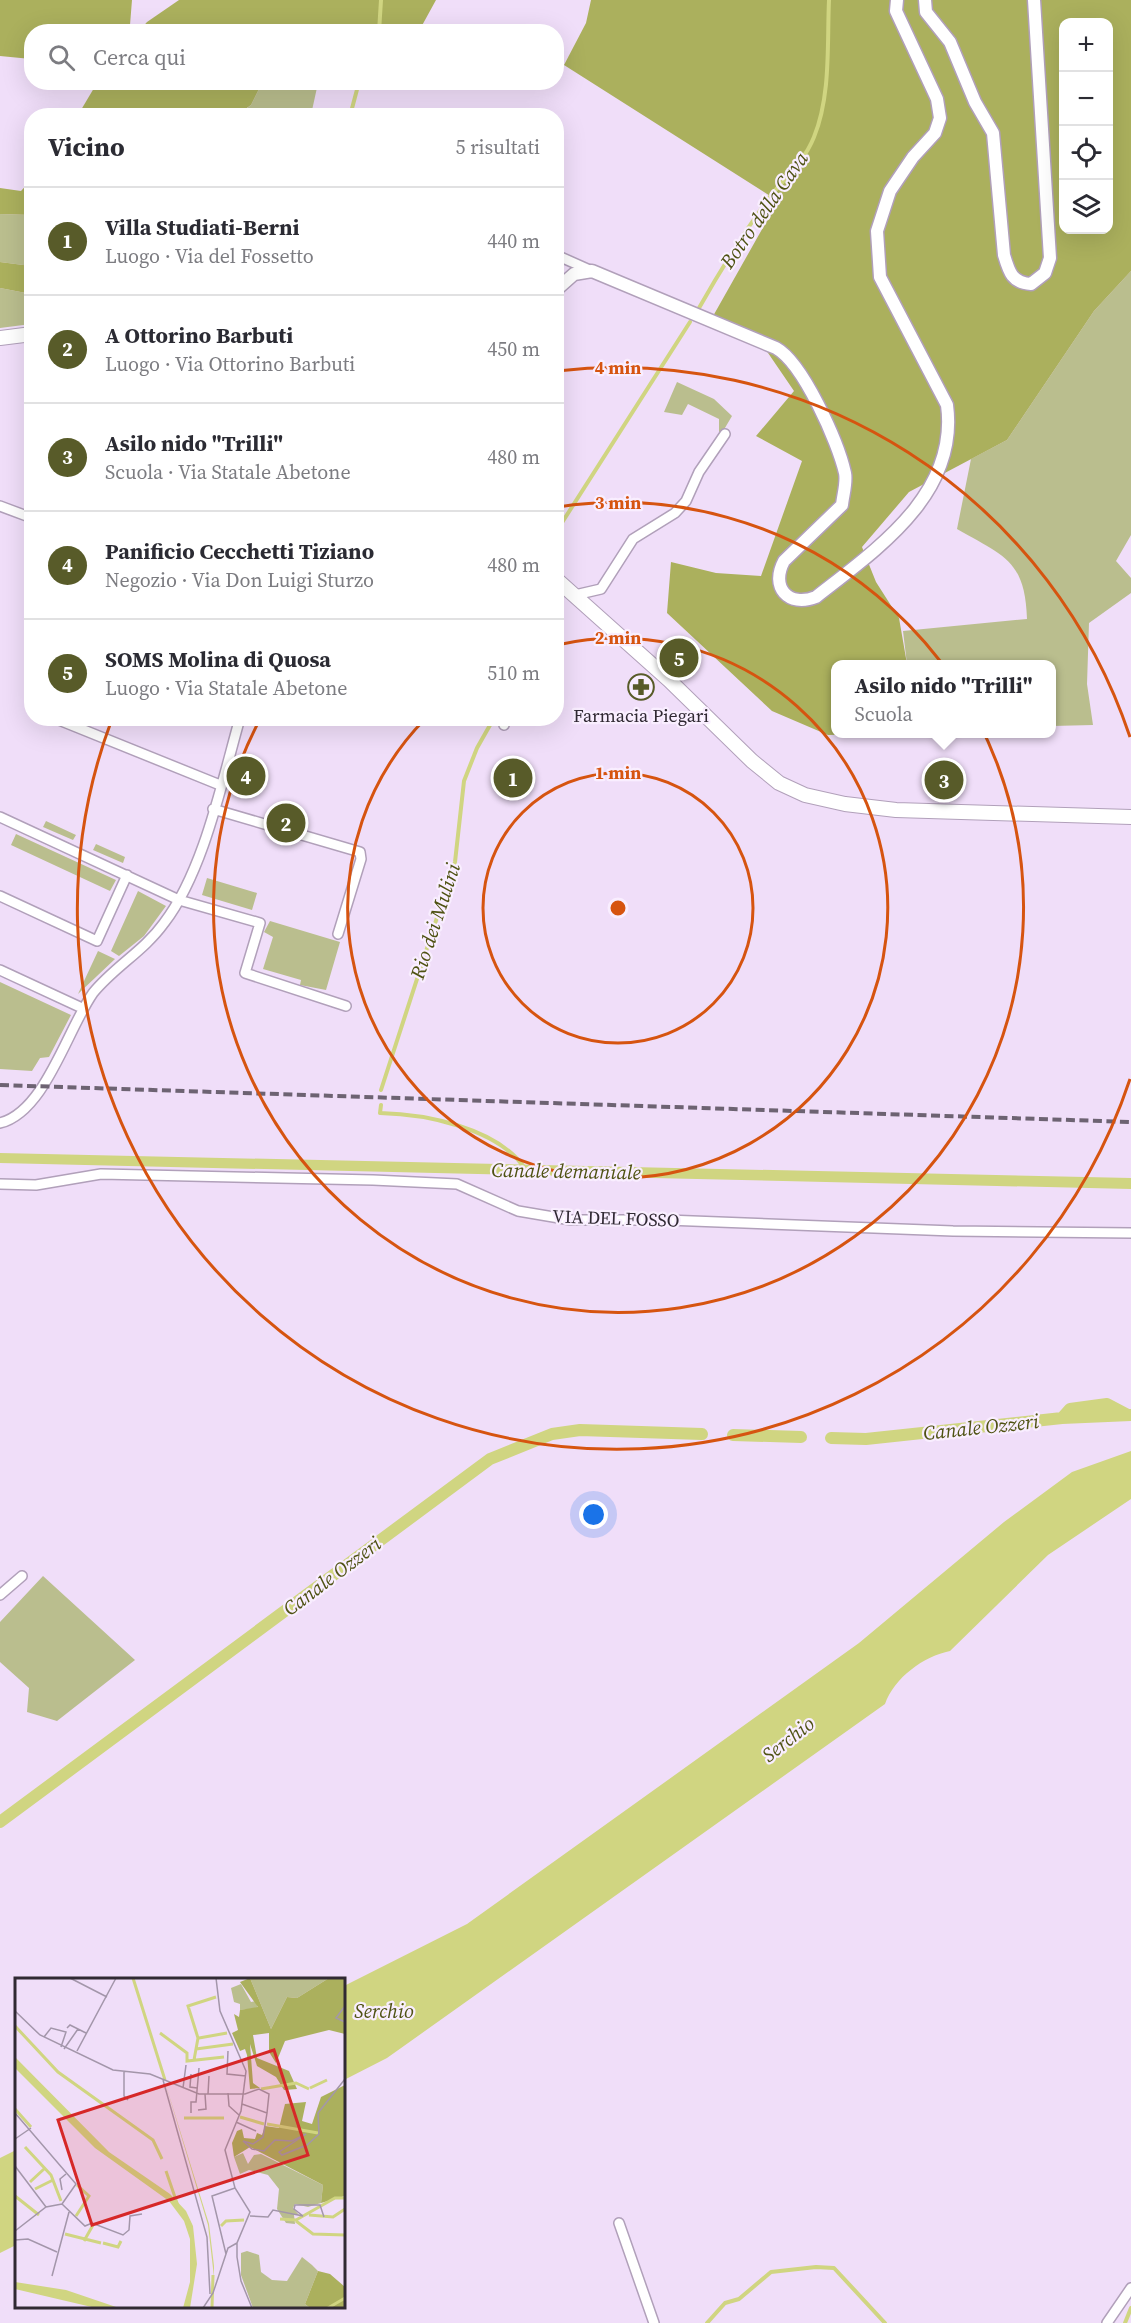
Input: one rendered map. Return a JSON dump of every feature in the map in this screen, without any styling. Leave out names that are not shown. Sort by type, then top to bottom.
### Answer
[{"type":"main road","points":[[0,338],[24,335]]},
{"type":"main road","points":[[564,585],[669,680],[752,761],[779,783],[805,795],[845,804],[897,810],[1131,817]]},
{"type":"street","points":[[564,259],[776,348],[791,361],[810,389],[845,474],[842,505],[784,561],[778,572],[778,583],[788,596],[806,601],[816,597],[896,533],[926,496],[948,441],[950,424],[947,405],[880,277],[877,231],[890,191],[913,157],[935,133],[940,118],[937,99],[896,11],[897,0]]},
{"type":"street","points":[[925,0],[926,12],[950,42],[975,102],[993,133],[1004,255],[1010,274],[1020,283],[1031,284],[1045,273],[1050,258],[1034,0]]},
{"type":"street","points":[[564,283],[574,274],[592,271]]},
{"type":"street","points":[[575,595],[601,589],[633,539],[675,513],[686,501],[699,472],[725,434]]},
{"type":"street","points":[[0,506],[24,515]]},
{"type":"street","points":[[74,726],[220,785]]},
{"type":"street","points":[[0,1123],[19,1115],[35,1099],[82,1008],[106,978],[148,943],[179,900],[195,866],[238,726]]},
{"type":"street","points":[[213,810],[338,844],[361,854],[338,934]]},
{"type":"street","points":[[0,830],[2,818],[179,900],[261,923],[245,973],[346,1006]]},
{"type":"street","points":[[0,896],[97,941],[127,875]]},
{"type":"street","points":[[0,970],[82,1008]]},
{"type":"street","name":"VIA DEL FOSSO","points":[[0,1184],[36,1185],[101,1174],[373,1180],[457,1184],[518,1211],[571,1220],[667,1220],[953,1231],[1131,1233]]},
{"type":"street","points":[[0,1594],[22,1576]]},
{"type":"street","points":[[619,2223],[654,2323]]},
{"type":"street","points":[[1107,2323],[1131,2288]]},
{"type":"shaded area","points":[[0,0],[132,0],[130,24],[24,24],[24,58],[0,56]]},
{"type":"shaded area","points":[[179,0],[436,0],[423,24],[145,24]]},
{"type":"shaded area","points":[[591,0],[1131,0],[1131,271],[1094,311],[1007,440],[909,492],[862,547],[876,582],[899,618],[906,660],[831,660],[831,735],[772,711],[667,613],[671,562],[716,573],[761,576],[802,461],[756,436],[794,391],[766,350],[708,325],[778,201],[564,65],[586,23]]},
{"type":"shaded area","points":[[93,90],[258,90],[251,105],[247,108],[82,108]]},
{"type":"shaded area","points":[[258,90],[316,90],[313,108],[247,108]]},
{"type":"shaded area","points":[[0,188],[21,191],[24,188],[24,215],[0,214]]},
{"type":"shaded area","points":[[0,214],[24,215],[24,265],[0,262]]},
{"type":"shaded area","points":[[0,262],[24,265],[24,293],[0,288]]},
{"type":"shaded area","points":[[1131,271],[1131,535],[1116,561],[1131,578],[1131,593],[1089,623],[1087,684],[1093,725],[1056,726],[1056,660],[907,660],[903,631],[1027,619],[1022,584],[1009,562],[957,529],[971,459],[1007,440],[1094,311]]},
{"type":"shaded area","points":[[0,288],[24,293],[24,325],[0,328]]},
{"type":"shaded area","points":[[677,382],[714,399],[732,416],[719,438],[719,419],[688,404],[682,415],[664,412]]},
{"type":"shaded area","points":[[46,821],[76,835],[73,840],[43,827]]},
{"type":"shaded area","points":[[16,834],[116,880],[110,891],[11,845]]},
{"type":"shaded area","points":[[96,844],[125,857],[123,863],[93,850]]},
{"type":"shaded area","points":[[207,878],[257,893],[252,910],[202,895]]},
{"type":"shaded area","points":[[138,891],[166,906],[144,936],[119,956],[111,951]]},
{"type":"shaded area","points":[[270,921],[340,942],[326,990],[300,985],[301,980],[263,969],[273,937],[264,932]]},
{"type":"shaded area","points":[[98,951],[115,959],[78,994]]},
{"type":"shaded area","points":[[0,982],[71,1015],[49,1057],[40,1058],[32,1071],[0,1069]]},
{"type":"shaded area","points":[[43,1576],[135,1660],[57,1721],[27,1712],[29,1688],[0,1662],[0,1622]]},
{"type":"water","name":"Canale demaniale","points":[[0,1153],[1131,1178],[1131,1189],[0,1163]]},
{"type":"water","name":"Serchio","points":[[1131,1451],[1131,1499],[1048,1555],[950,1651],[920,1663],[903,1677],[889,1694],[885,1704],[387,2058],[345,2079],[345,1985],[467,1924],[859,1643],[1004,1522],[1072,1472]]},
{"type":"water","points":[[15,2150],[15,2246],[0,2253],[0,2158]]},
{"type":"waterway","name":"Rio dei Mulini","points":[[380,24],[381,0]]},
{"type":"waterway","name":"Botro della Cava","points":[[699,308],[723,266],[768,199],[810,147],[819,121],[826,87],[829,0]]},
{"type":"waterway","name":"Rio dei Mulini","points":[[352,108],[357,90]]},
{"type":"waterway","name":"Botro della Cava","points":[[564,519],[690,322]]},
{"type":"waterway","name":"Rio dei Mulini","points":[[381,1090],[455,862],[464,781],[477,748],[489,726]]},
{"type":"waterway","name":"Rio dei Mulini","points":[[381,1105],[380,1113],[438,1120],[478,1133],[496,1142],[524,1167]]},
{"type":"waterway","points":[[1062,1418],[1070,1409],[1107,1404],[1126,1414]]},
{"type":"waterway","name":"Canale Ozzeri","points":[[831,1438],[866,1439],[1062,1418],[1131,1415]]},
{"type":"waterway","name":"Canale Ozzeri","points":[[0,1822],[490,1459],[552,1434],[580,1430],[702,1434]]},
{"type":"waterway","name":"Canale Ozzeri","points":[[733,1435],[801,1437]]},
{"type":"waterway","points":[[707,2323],[725,2303],[739,2299],[771,2272],[816,2267],[834,2268],[885,2323]]},
{"type":"waterway","points":[[1125,2323],[1131,2308]]},
{"type":"railway","points":[[0,1085],[1131,1122]]},
{"type":"place","name":"SOMS Molina di Quosa","points":[[679,658]]},
{"type":"place","name":"Farmacia Piegari","points":[[641,687]]},
{"type":"place","name":"Panificio Cecchetti Tiziano","points":[[246,776]]},
{"type":"place","name":"Villa Studiati-Berni","points":[[513,778]]},
{"type":"place","name":"Asilo nido \"Trilli\"","points":[[944,780]]},
{"type":"place","name":"A Ottorino Barbuti","points":[[286,823]]}]
